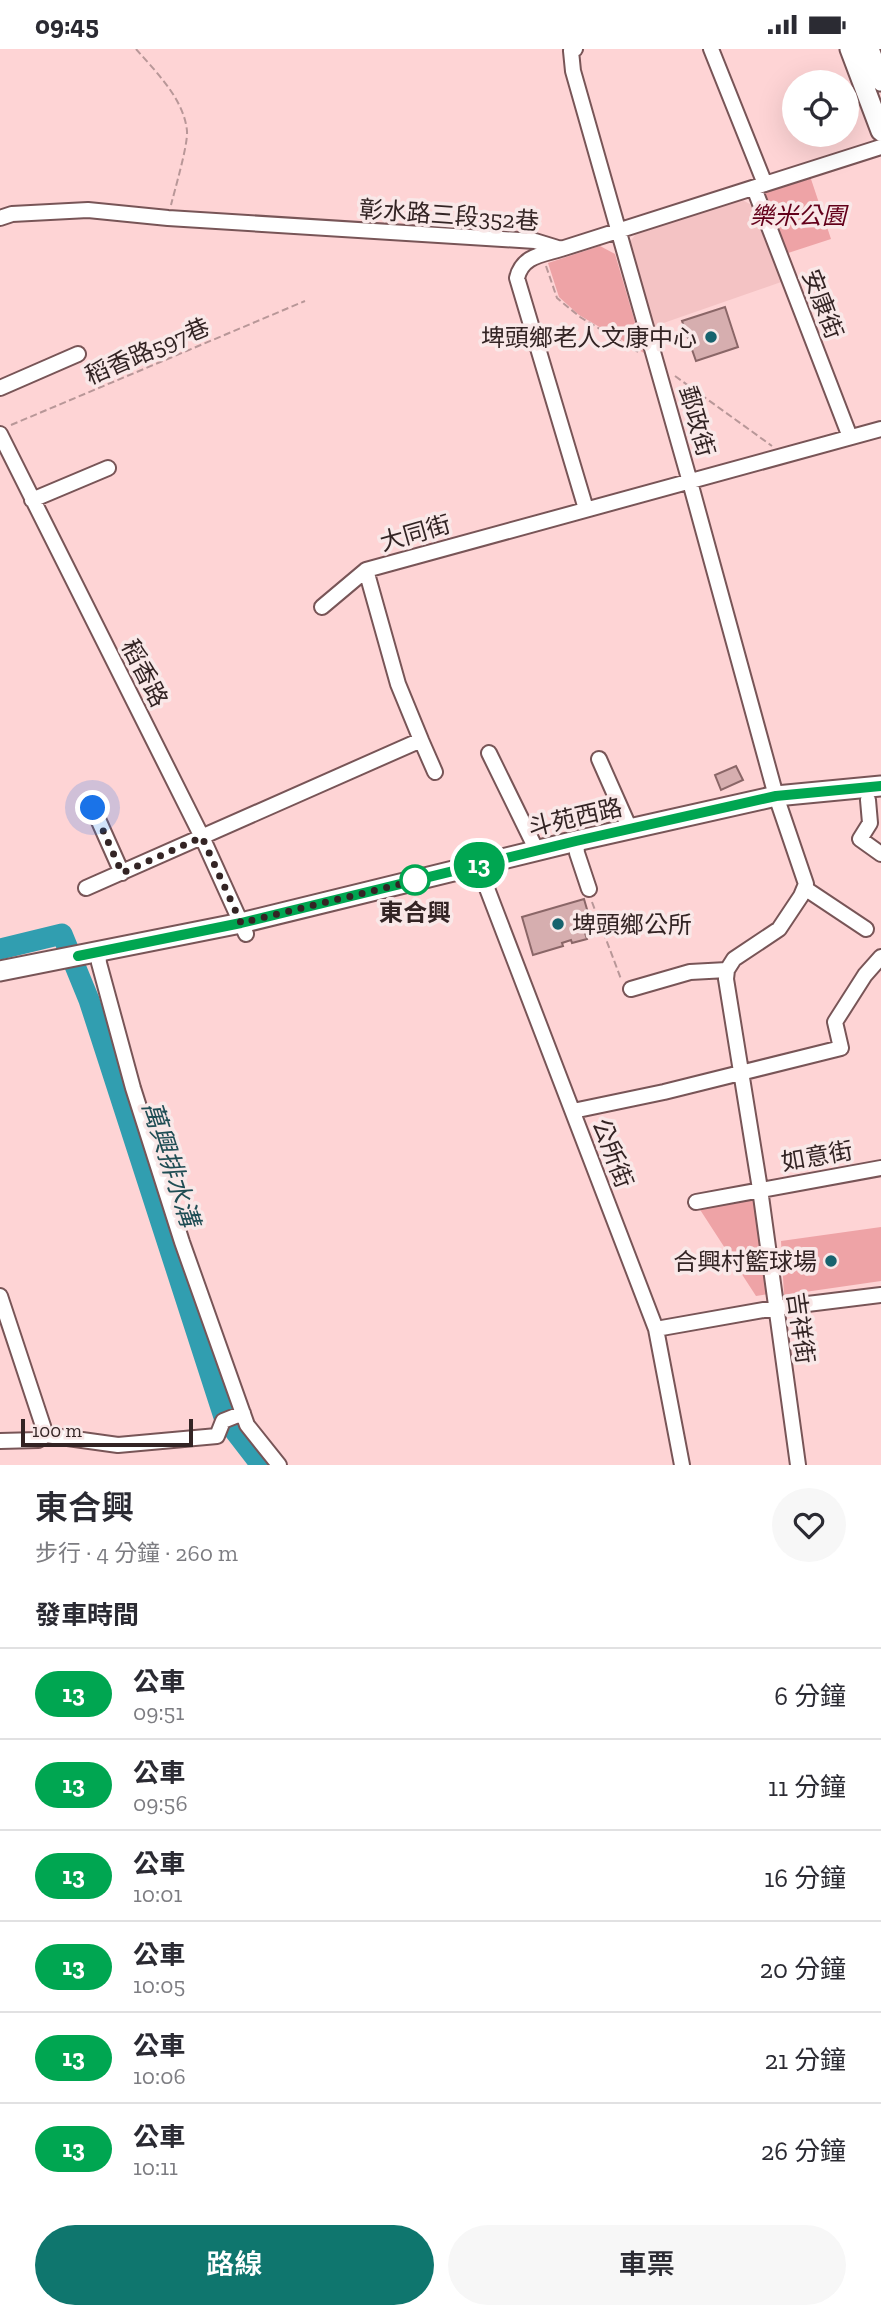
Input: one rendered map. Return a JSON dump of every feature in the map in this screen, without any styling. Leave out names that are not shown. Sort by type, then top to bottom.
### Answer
[{"type":"main road","points":[[850,49],[881,131]]},
{"type":"main road","points":[[869,49],[881,81]]},
{"type":"main road","name":"斗苑西路","points":[[480,871],[537,851],[576,847],[630,829],[778,802],[877,795]]},
{"type":"main road","name":"斗苑西路","points":[[90,959],[244,928],[576,847],[778,802]]},
{"type":"main road","points":[[0,971],[90,959]]},
{"type":"main road","points":[[0,983],[90,959]]},
{"type":"street","name":"郵政街","points":[[575,49],[571,51],[573,71],[778,802],[806,889]]},
{"type":"street","name":"安康街","points":[[711,49],[850,437]]},
{"type":"street","name":"彰水路三段352巷","points":[[0,218],[12,214],[88,209],[168,218],[535,241],[561,249],[881,147]]},
{"type":"street","points":[[561,249],[526,261],[520,267],[517,278],[586,509]]},
{"type":"street","points":[[0,388],[78,354]]},
{"type":"street","name":"大同街","points":[[435,772],[398,684],[366,570],[881,429]]},
{"type":"street","name":"稻香路","points":[[0,431],[202,837],[244,928]]},
{"type":"street","points":[[32,499],[108,468]]},
{"type":"street","points":[[322,607],[366,570]]},
{"type":"street","points":[[86,888],[421,740]]},
{"type":"street","points":[[489,753],[537,851]]},
{"type":"street","points":[[599,759],[630,829]]},
{"type":"street","points":[[877,795],[870,823],[860,839],[881,854]]},
{"type":"street","points":[[93,808],[122,873]]},
{"type":"street","points":[[576,847],[589,889]]},
{"type":"street","name":"公所街","points":[[480,871],[656,1329],[682,1465]]},
{"type":"street","points":[[631,989],[690,972],[727,970],[734,959],[779,929],[806,889],[866,929]]},
{"type":"street","points":[[573,1111],[841,1048],[835,1022],[865,975],[881,957]]},
{"type":"street","points":[[90,959],[177,1229],[247,1425],[279,1465]]},
{"type":"street","name":"吉祥街","points":[[727,970],[798,1465]]},
{"type":"street","name":"如意街","points":[[696,1202],[881,1168]]},
{"type":"street","points":[[656,1329],[775,1308],[881,1295]]},
{"type":"street","points":[[1,1302],[46,1434]]},
{"type":"street","points":[[0,1441],[38,1440],[46,1434],[118,1445],[174,1441],[217,1436],[223,1421],[243,1413]]},
{"type":"path","points":[[136,49],[163,81],[182,110],[187,132],[168,218]]},
{"type":"path","name":"稻香路597巷","points":[[0,431],[305,301]]},
{"type":"path","points":[[589,889],[622,983],[631,989]]},
{"type":"shaded area","points":[[739,198],[757,208],[784,281],[652,327],[627,246],[635,235]]},
{"type":"green space","name":"樂米公園","points":[[810,176],[831,239],[785,254],[764,191]]},
{"type":"green space","points":[[600,246],[615,254],[644,353],[579,315],[559,297],[548,263]]},
{"type":"green space","points":[[755,1195],[769,1294],[756,1296],[697,1205]]},
{"type":"green space","name":"合興村籃球場","points":[[881,1227],[881,1281],[784,1295],[781,1241]]},
{"type":"building","name":"埤頭鄉老人文康中心","points":[[725,307],[738,347],[696,361],[682,321]]},
{"type":"building","points":[[736,766],[743,780],[721,790],[715,775]]},
{"type":"building","name":"埤頭鄉公所","points":[[584,899],[593,930],[585,933],[587,939],[572,943],[571,940],[562,943],[563,946],[533,955],[522,917]]},
{"type":"waterway","name":"萬興排水溝","points":[[0,949],[62,934],[89,1000],[224,1417],[261,1465]]},
{"type":"bus line","name":"13","points":[[78,956],[241,923],[576,841],[776,796],[881,786]]},
{"type":"place","name":"埤頭鄉老人文康中心","points":[[711,337]]},
{"type":"place","name":"東合興","points":[[415,880]]},
{"type":"place","name":"埤頭鄉公所","points":[[558,924]]},
{"type":"place","name":"合興村籃球場","points":[[831,1261]]},
{"type":"route","points":[[93,808],[122,873],[202,837],[241,923],[425,878],[415,880]]}]
